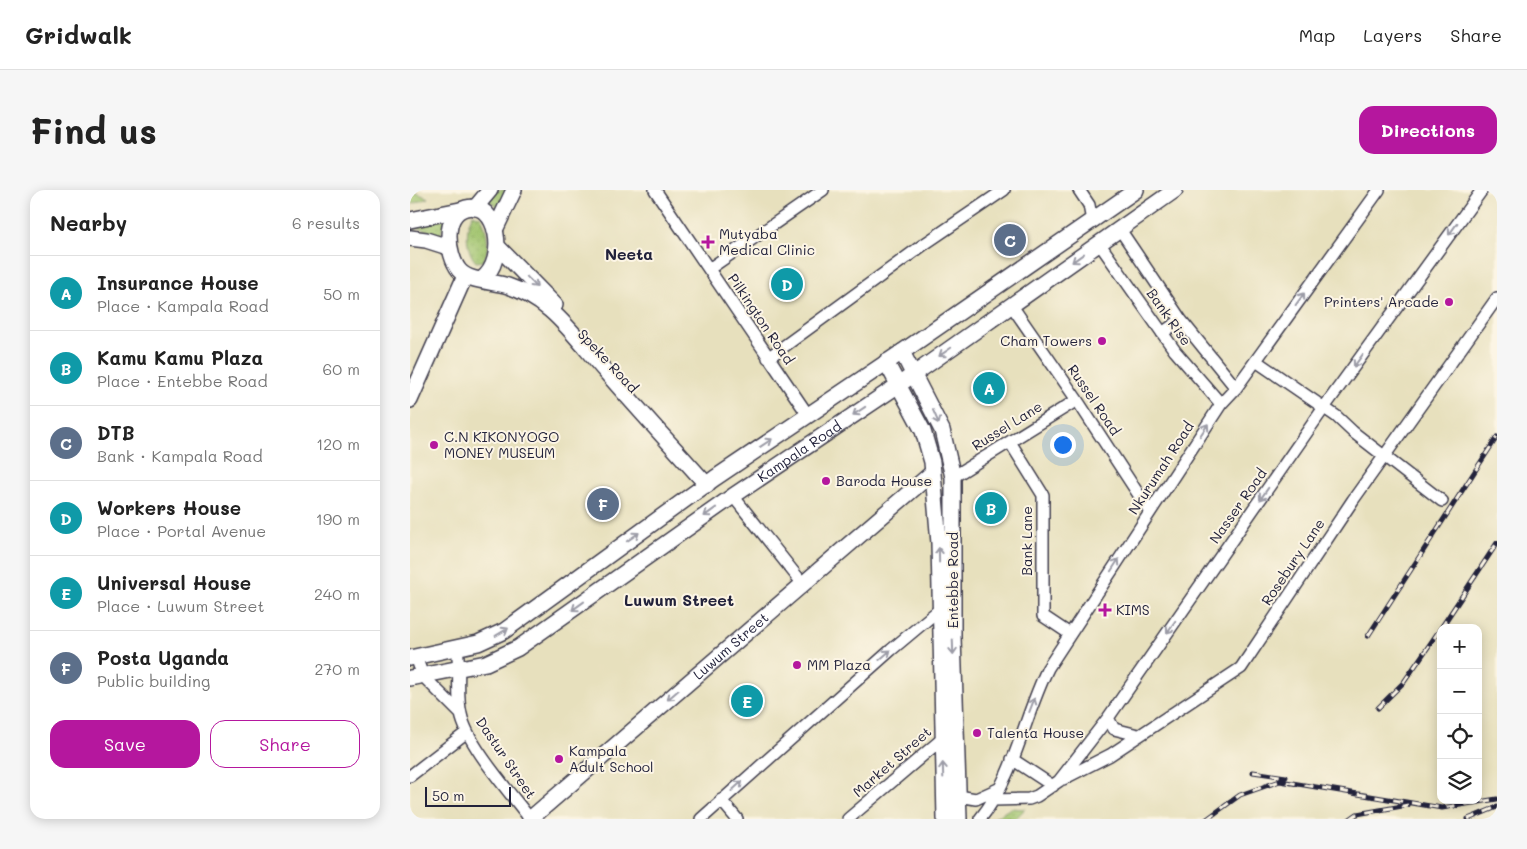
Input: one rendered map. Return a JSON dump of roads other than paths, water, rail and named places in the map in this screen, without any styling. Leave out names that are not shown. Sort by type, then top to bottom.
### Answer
[{"type":"main road","points":[[410,220],[468,209],[488,217],[495,230],[498,247],[491,269],[482,279],[474,280],[465,276],[454,263],[448,247],[451,227],[468,209],[490,190]]},
{"type":"main road","points":[[495,230],[514,190]]},
{"type":"main road","name":"Kampala Road","points":[[413,658],[478,643],[504,632],[711,481],[1136,190]]},
{"type":"main road","name":"Kampala Road","points":[[416,677],[486,663],[518,648],[732,496],[900,384],[1175,190]]},
{"type":"main road","points":[[410,238],[426,240],[448,247]]},
{"type":"main road","name":"Speke Road","points":[[498,247],[590,341],[711,481]]},
{"type":"main road","points":[[410,400],[465,276]]},
{"type":"main road","name":"Speke Road","points":[[482,279],[510,286],[551,311],[711,481]]},
{"type":"main road","name":"Entebbe Road","points":[[902,352],[942,430],[953,477],[953,637],[959,819]]},
{"type":"main road","name":"Entebbe Road","points":[[886,362],[900,384],[923,431],[930,454],[939,543],[945,819]]},
{"type":"main road","name":"Luwum Street","points":[[530,819],[932,473]]},
{"type":"street","name":"Pilkington Road","points":[[655,190],[808,415]]},
{"type":"street","points":[[709,269],[823,190]]},
{"type":"street","points":[[768,358],[1004,190]]},
{"type":"street","points":[[1079,190],[1089,205],[1092,221]]},
{"type":"street","name":"Nkurumah Road","points":[[980,819],[994,800],[1012,759],[1038,687],[1070,634],[1221,404],[1236,388],[1256,361],[1379,190]]},
{"type":"street","name":"Nasser Road","points":[[994,800],[1029,798],[1056,784],[1108,718],[1324,408],[1482,190]]},
{"type":"street","points":[[1089,205],[1105,213]]},
{"type":"street","name":"Bank Rise","points":[[1119,228],[1181,320],[1236,388]]},
{"type":"street","name":"Bank Rise","points":[[1098,243],[1190,371],[1221,404]]},
{"type":"street","name":"Rosebury Lane","points":[[1056,784],[1110,755],[1241,668],[1289,593],[1497,298]]},
{"type":"street","name":"Russel Road","points":[[1012,306],[1078,400],[1150,512]]},
{"type":"street","points":[[1162,333],[1181,320]]},
{"type":"street","points":[[1256,361],[1336,416],[1442,501]]},
{"type":"street","name":"Russel Lane","points":[[953,477],[1078,400]]},
{"type":"street","name":"Bank Lane","points":[[1010,442],[1042,495],[1043,616],[1070,634]]},
{"type":"street","points":[[732,496],[803,584]]},
{"type":"street","points":[[701,819],[891,650],[940,609]]},
{"type":"street","name":"Dastur Street","points":[[457,649],[460,668],[460,713],[467,732],[530,819]]},
{"type":"street","name":"Dastur Street","points":[[413,658],[416,677],[460,713]]},
{"type":"street","points":[[1108,718],[1114,729],[1138,736]]},
{"type":"street","name":"Market Street","points":[[848,819],[942,737],[956,729]]},
{"type":"street","points":[[410,776],[467,732]]},
{"type":"street","points":[[1012,759],[1056,784]]},
{"type":"street","points":[[958,796],[976,799],[1000,786]]},
{"type":"street","points":[[721,800],[737,819]]},
{"type":"railway","points":[[1368,636],[1497,437]]},
{"type":"railway","points":[[1444,624],[1497,543]]},
{"type":"railway","points":[[1378,708],[1404,682],[1437,634]]},
{"type":"railway","points":[[1253,772],[1286,777]]},
{"type":"railway","points":[[1207,819],[1240,795],[1280,781],[1442,808],[1497,799]]},
{"type":"railway","points":[[1350,819],[1357,814],[1408,805]]},
{"type":"railway","points":[[1468,819],[1497,807]]},
{"type":"place","name":"DTB","points":[[1010,240]]},
{"type":"place","name":"Mutyaba Medical Clinic","points":[[708,242]]},
{"type":"place","name":"Workers House","points":[[787,284]]},
{"type":"place","name":"Printers' Arcade","points":[[1449,302]]},
{"type":"place","name":"Cham Towers","points":[[1102,341]]},
{"type":"place","name":"Insurance House","points":[[989,388]]},
{"type":"place","name":"C.N KIKONYOGO MONEY MUSEUM","points":[[434,445]]},
{"type":"place","name":"Baroda House","points":[[826,481]]},
{"type":"place","name":"Posta Uganda","points":[[603,504]]},
{"type":"place","name":"Kamu Kamu Plaza","points":[[991,508]]},
{"type":"place","name":"KIMS","points":[[1105,610]]},
{"type":"place","name":"MM Plaza","points":[[797,665]]},
{"type":"place","name":"Universal House","points":[[747,701]]},
{"type":"place","name":"Talenta House","points":[[977,733]]},
{"type":"place","name":"Kampala Adult School","points":[[559,759]]},
{"type":"district","name":"Neeta","points":[[629,254]]},
{"type":"district","name":"Luwum Street","points":[[679,600]]}]
